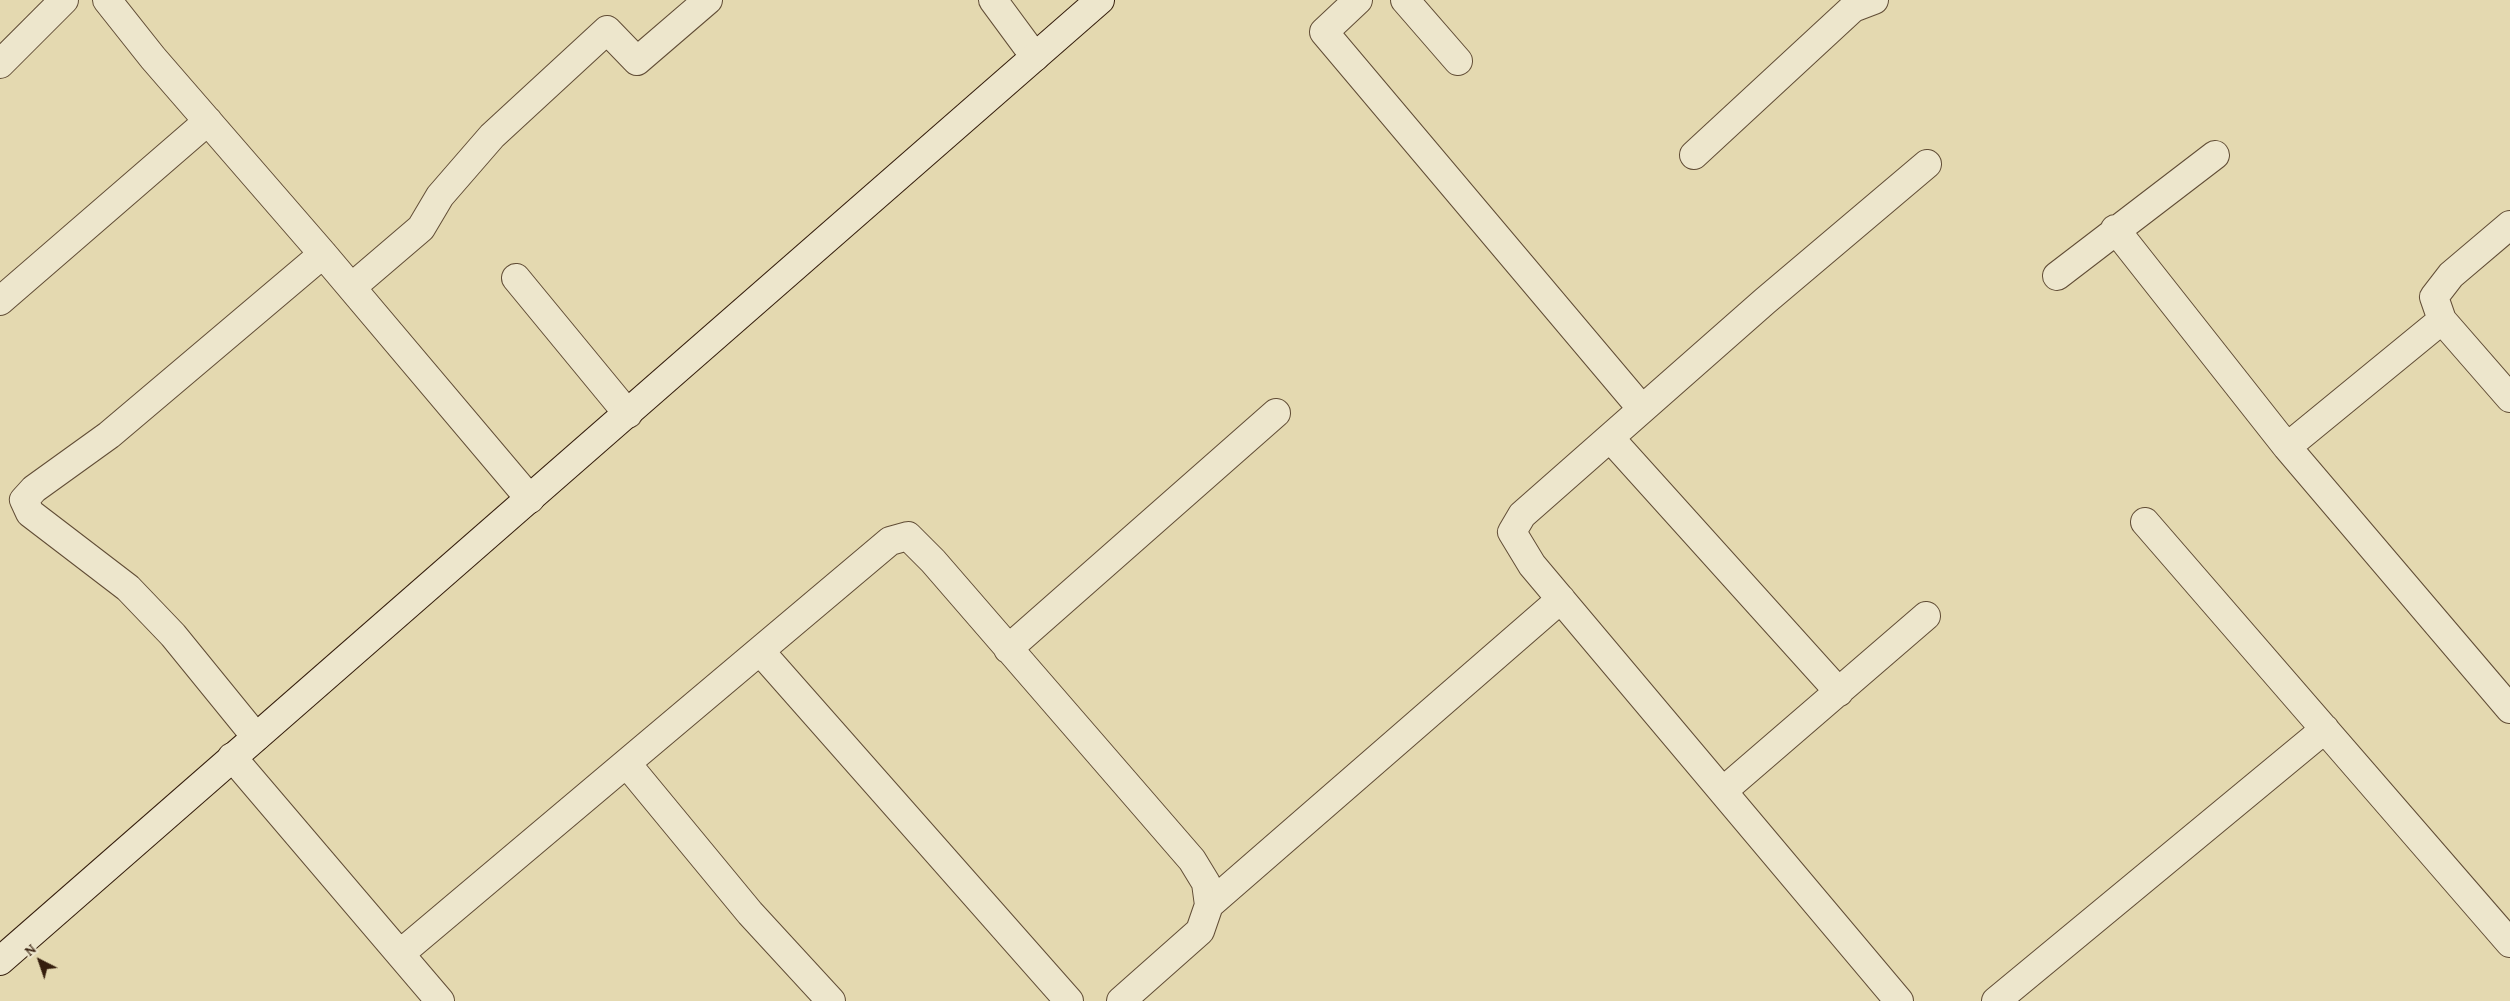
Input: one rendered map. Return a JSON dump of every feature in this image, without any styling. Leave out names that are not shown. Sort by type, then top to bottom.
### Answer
[{"type":"street","points":[[0,64],[64,0]]},
{"type":"street","points":[[107,0],[530,499]]},
{"type":"street","points":[[352,287],[421,228],[440,196],[492,136],[607,30],[637,61],[708,0]]},
{"type":"street","points":[[993,0],[1035,57]]},
{"type":"street","points":[[0,961],[1100,0]]},
{"type":"street","points":[[1358,0],[1324,32],[1642,409]]},
{"type":"street","points":[[1405,0],[1458,61]]},
{"type":"street","points":[[1694,155],[1840,8],[1853,8],[1874,0]]},
{"type":"street","points":[[0,301],[208,121]]},
{"type":"street","points":[[2057,276],[2115,229],[2215,155]]},
{"type":"street","points":[[1899,1001],[1532,565],[1512,532],[1522,515],[1642,409],[1927,164]]},
{"type":"street","points":[[2510,225],[2451,274],[2434,296],[2442,320],[2510,398]]},
{"type":"street","points":[[2115,229],[2287,447],[2510,708]]},
{"type":"street","points":[[256,737],[173,635],[128,588],[30,513],[24,500],[34,489],[109,435],[323,254]]},
{"type":"street","points":[[516,278],[628,414]]},
{"type":"street","points":[[2287,447],[2442,320]]},
{"type":"street","points":[[1008,649],[1276,412]]},
{"type":"street","points":[[1610,438],[1838,692]]},
{"type":"street","points":[[2146,522],[2510,943]]},
{"type":"street","points":[[402,953],[890,541],[908,536],[1192,860],[1206,883],[1209,905],[1200,931],[1121,1001]]},
{"type":"street","points":[[1209,905],[1561,599]]},
{"type":"street","points":[[1723,792],[1926,616]]},
{"type":"street","points":[[760,651],[1069,1001]]},
{"type":"street","points":[[1996,1001],[2325,729]]},
{"type":"street","points":[[232,757],[402,953],[440,1001]]},
{"type":"street","points":[[627,764],[750,913],[831,1001]]}]
